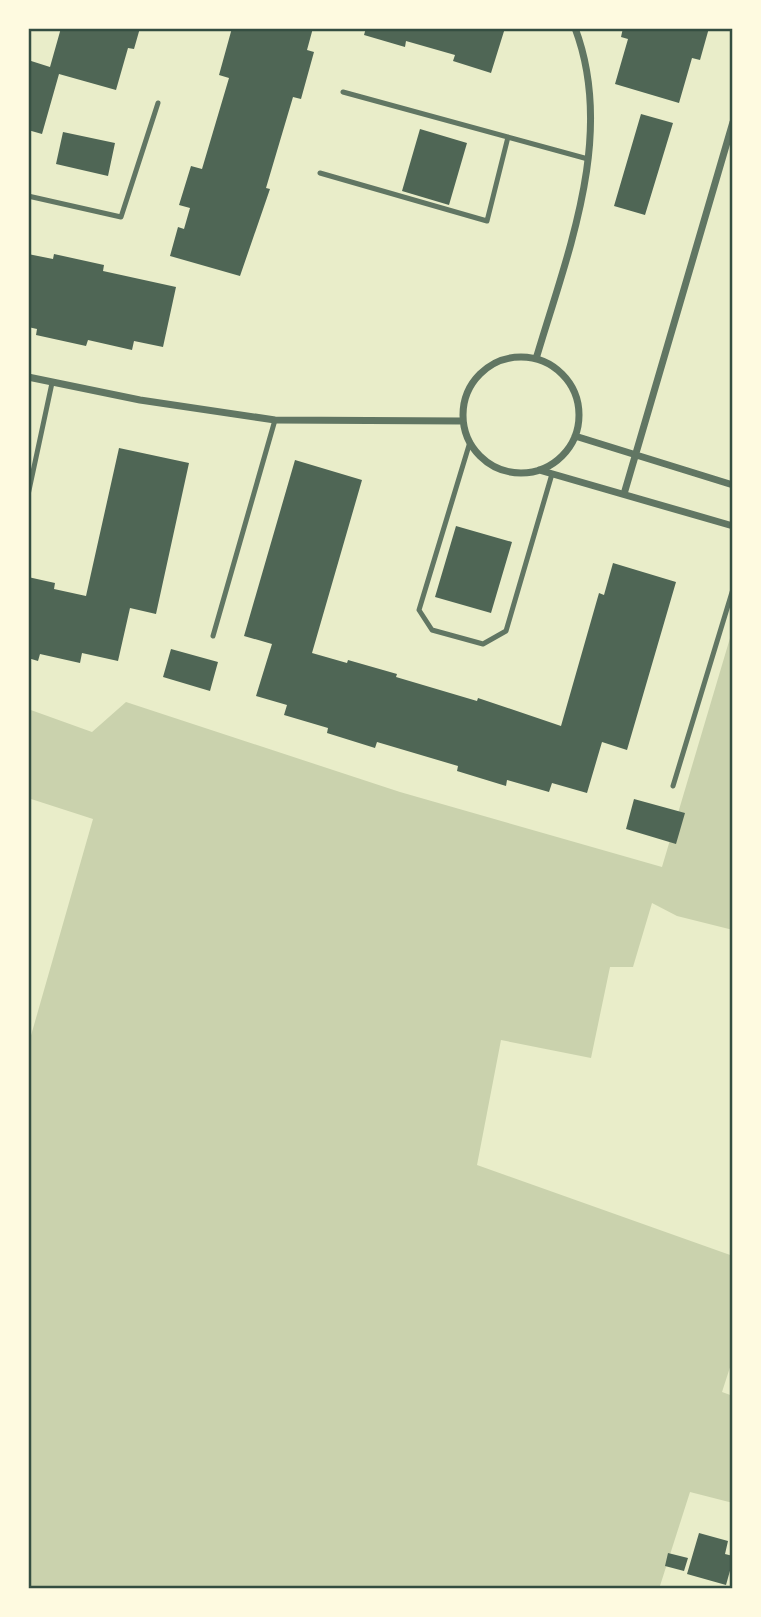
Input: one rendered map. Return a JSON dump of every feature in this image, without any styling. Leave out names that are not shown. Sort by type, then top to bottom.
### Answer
[{"type":"street","points":[[536,359],[576,222],[588,159],[591,115],[587,77],[575,28]]},
{"type":"street","points":[[624,494],[733,122]]},
{"type":"street","points":[[520,356],[536,359],[556,369],[569,383],[577,400],[579,419],[575,436],[564,454],[550,466],[512,472],[494,467],[479,455],[470,442],[462,421],[464,401],[471,384],[484,369],[501,360],[520,356]]},
{"type":"street","points":[[28,377],[140,400],[275,419],[462,421]]},
{"type":"street","points":[[575,436],[733,485]]},
{"type":"street","points":[[538,470],[733,526]]},
{"type":"lane","points":[[343,92],[588,159]]},
{"type":"lane","points":[[28,196],[121,217],[158,103]]},
{"type":"lane","points":[[320,173],[487,221],[508,137]]},
{"type":"lane","points":[[28,495],[52,383]]},
{"type":"lane","points":[[213,636],[275,419]]},
{"type":"lane","points":[[470,442],[419,610],[432,630],[483,644],[506,631],[552,474]]},
{"type":"lane","points":[[673,786],[733,589]]},
{"type":"green space","points":[[733,628],[733,930],[677,916],[652,903],[633,967],[610,967],[591,1058],[501,1040],[477,1165],[733,1256],[733,1358],[722,1392],[733,1396],[733,1503],[690,1492],[659,1589],[28,1589],[28,1046],[93,819],[28,798],[28,709],[92,732],[126,702],[400,792],[662,867]]},
{"type":"building","points":[[61,28],[140,28],[134,49],[128,48],[116,90],[59,74],[42,134],[28,130],[28,60],[50,67]]},
{"type":"building","points":[[232,28],[242,31],[243,28],[313,28],[307,50],[314,52],[301,99],[293,97],[266,188],[270,189],[240,276],[170,256],[178,227],[184,229],[190,208],[179,205],[191,166],[202,169],[229,78],[219,75]]},
{"type":"building","points":[[366,28],[505,28],[491,73],[453,61],[455,55],[406,41],[405,47],[364,35]]},
{"type":"building","points":[[623,28],[709,28],[700,60],[692,58],[679,103],[615,84],[628,39],[621,37]]},
{"type":"building","points":[[641,114],[673,123],[645,215],[614,206]]},
{"type":"building","points":[[420,129],[467,143],[449,205],[402,191]]},
{"type":"building","points":[[63,132],[115,143],[108,176],[56,164]]},
{"type":"building","points":[[28,254],[53,259],[54,254],[104,265],[103,271],[176,287],[163,347],[134,341],[132,350],[88,340],[86,346],[36,335],[37,329],[28,327]]},
{"type":"building","points":[[119,448],[189,463],[156,614],[130,608],[118,661],[82,653],[80,663],[40,654],[38,661],[28,658],[28,577],[55,583],[54,589],[86,596]]},
{"type":"building","points":[[295,460],[362,480],[312,653],[397,674],[396,677],[477,701],[478,698],[561,726],[599,593],[604,595],[613,563],[676,582],[627,750],[602,742],[587,793],[552,783],[549,792],[507,780],[506,786],[457,771],[458,766],[377,742],[375,748],[327,733],[328,728],[284,715],[287,705],[256,696],[272,644],[244,636]]},
{"type":"building","points":[[456,526],[512,542],[491,613],[435,597]]},
{"type":"building","points":[[171,649],[218,662],[210,691],[163,677]]},
{"type":"building","points":[[634,799],[685,813],[676,844],[626,829]]},
{"type":"building","points":[[699,1533],[728,1541],[725,1554],[733,1556],[733,1560],[726,1585],[687,1574]]},
{"type":"building","points":[[668,1553],[688,1558],[684,1571],[665,1566]]}]
